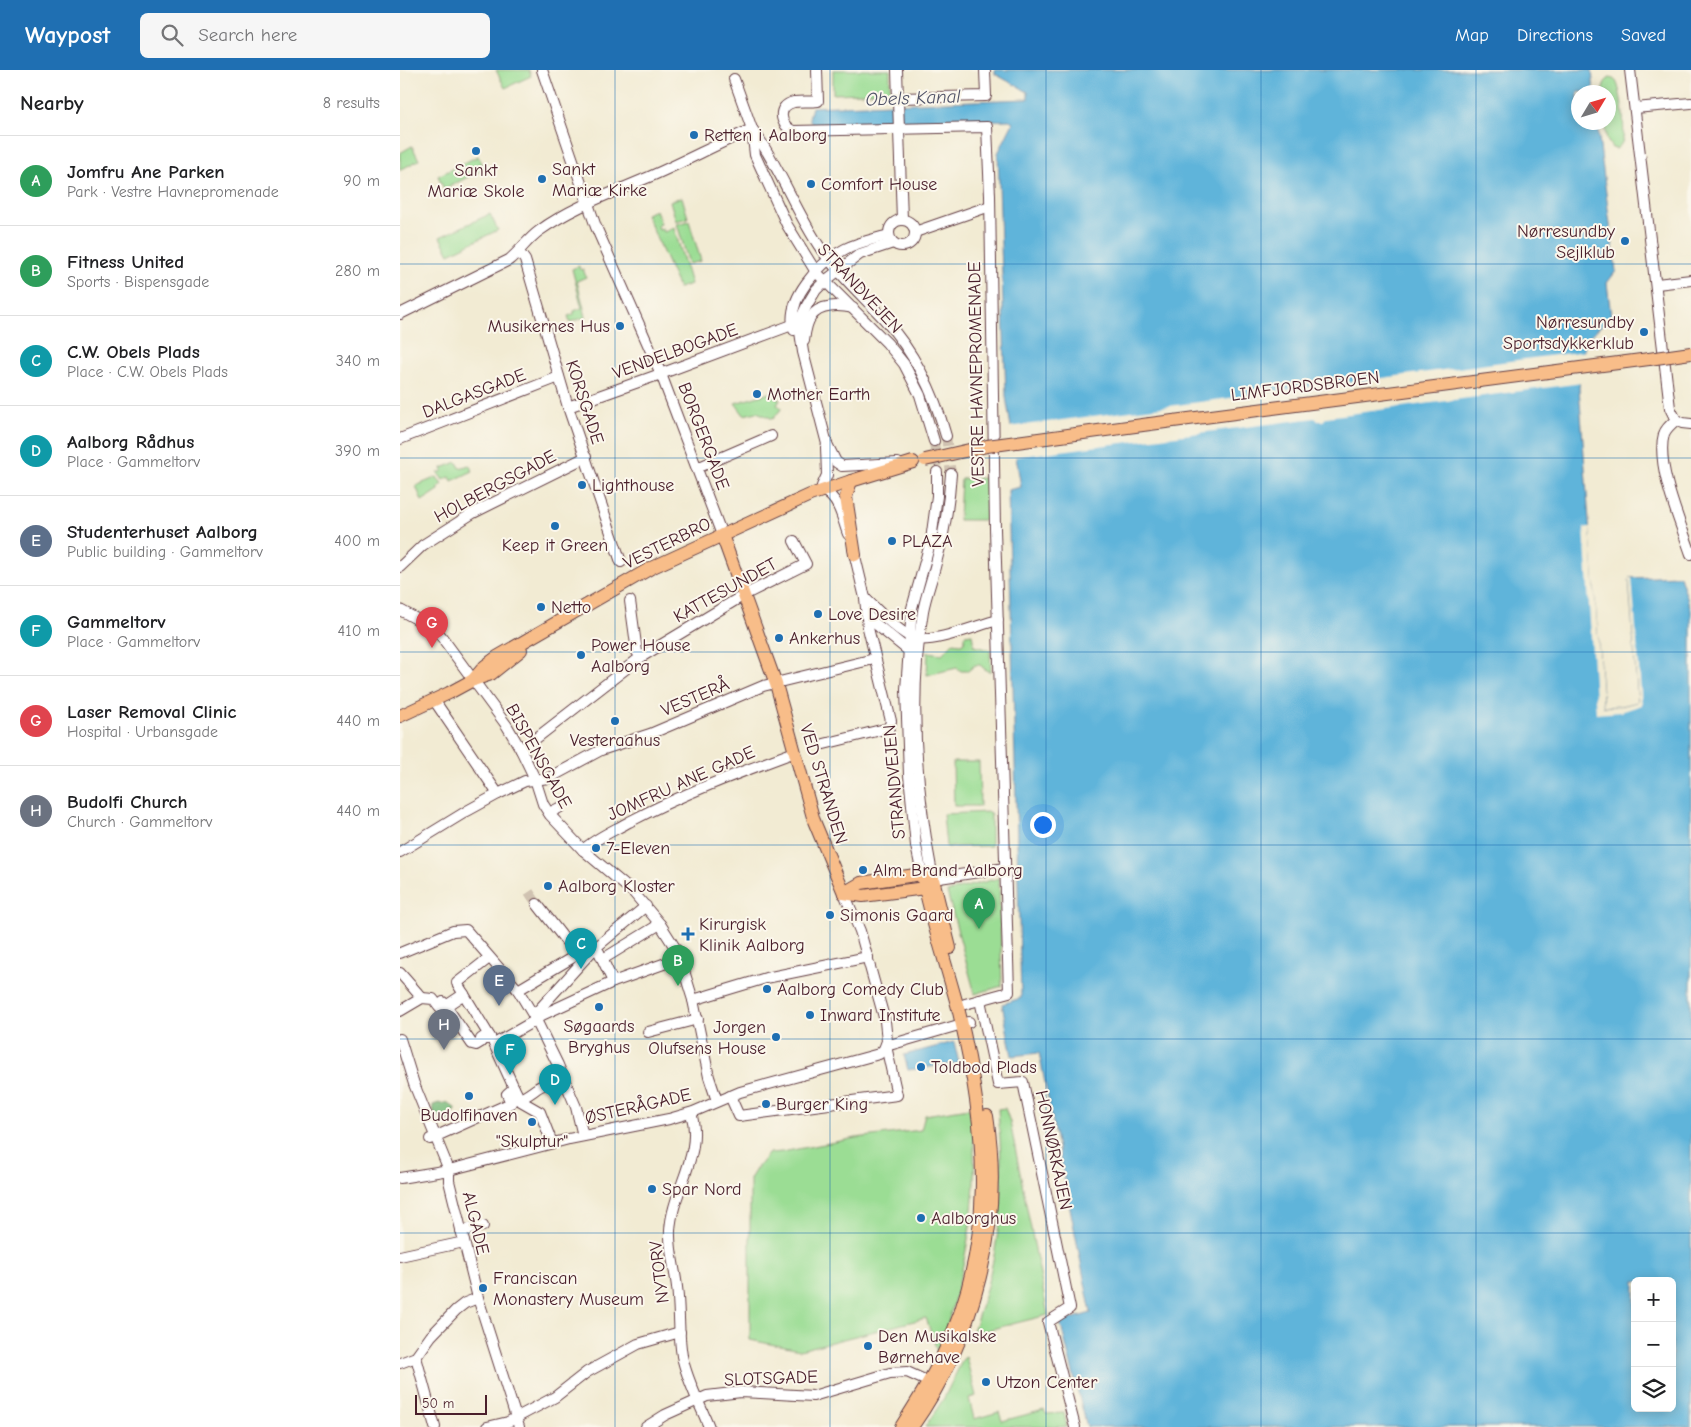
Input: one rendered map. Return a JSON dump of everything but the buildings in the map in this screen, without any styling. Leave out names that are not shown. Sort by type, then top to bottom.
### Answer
[{"type":"main road","name":"LIMFJORDSBROEN","points":[[919,461],[987,446],[1691,354]]},
{"type":"main road","name":"VESTERBRO","points":[[822,489],[919,461]]},
{"type":"main road","name":"VESTERBRO","points":[[400,716],[473,680],[485,666],[497,657],[651,568],[849,476],[919,461]]},
{"type":"main road","points":[[851,481],[846,497],[855,555]]},
{"type":"main road","name":"BORGERGADE","points":[[722,535],[776,684]]},
{"type":"main road","name":"VED STRANDEN","points":[[776,684],[814,821],[844,893]]},
{"type":"main road","points":[[844,893],[863,896],[927,880]]},
{"type":"main road","name":"STRANDVEJEN","points":[[927,880],[965,1004],[965,1023]]},
{"type":"main road","name":"STRANDVEJEN","points":[[927,880],[965,1023],[978,1085],[982,1167],[982,1205],[979,1234],[968,1289],[946,1360]]},
{"type":"main road","points":[[900,1427],[929,1382],[946,1360]]},
{"type":"main road","points":[[912,1427],[937,1387],[946,1360]]},
{"type":"street","name":"BORGERGADE","points":[[542,70],[596,227],[662,374],[722,535]]},
{"type":"street","points":[[817,70],[818,101],[793,102],[787,105],[783,110],[782,117],[783,123],[787,128],[793,131],[899,128]]},
{"type":"street","points":[[898,70],[902,220]]},
{"type":"street","points":[[898,100],[986,96],[985,70]]},
{"type":"street","points":[[1630,70],[1670,408],[1676,420],[1691,424]]},
{"type":"street","name":"STRANDVEJEN","points":[[733,75],[752,129],[756,155],[787,226],[816,272],[888,343],[904,364],[920,395],[934,442]]},
{"type":"street","points":[[1635,108],[1691,103]]},
{"type":"street","name":"VESTRE HAVNEPROMENADE","points":[[899,128],[987,127],[998,620],[1009,992],[980,1000]]},
{"type":"street","points":[[400,314],[509,260],[520,252],[539,231],[588,204],[689,160],[714,146],[752,129]]},
{"type":"street","name":"STRANDVEJEN","points":[[752,129],[767,149],[807,225],[829,260],[884,320],[916,361],[929,386],[946,436]]},
{"type":"street","points":[[915,232],[990,206]]},
{"type":"street","points":[[902,220],[911,224],[915,232],[913,240],[906,246],[897,245],[889,231],[893,224],[902,220]]},
{"type":"street","points":[[803,352],[792,325],[792,314],[794,304],[807,282],[829,260],[845,249],[892,239]]},
{"type":"street","points":[[892,239],[860,254],[816,290],[800,320],[800,332],[803,352],[827,444],[836,462],[842,466],[919,461]]},
{"type":"street","name":"KORSGADE","points":[[520,252],[525,260],[568,407],[621,562]]},
{"type":"street","points":[[1656,284],[1691,280]]},
{"type":"street","points":[[803,352],[810,317],[820,309],[829,307],[842,306],[853,308]]},
{"type":"street","name":"VENDELBOGADE","points":[[568,407],[792,325]]},
{"type":"street","name":"DALGASGADE","points":[[400,439],[559,377]]},
{"type":"street","points":[[1676,420],[1664,433],[1662,450],[1667,483],[1691,554]]},
{"type":"street","points":[[697,468],[771,436]]},
{"type":"street","points":[[827,444],[827,475],[822,489],[838,504],[855,555],[865,598],[874,658]]},
{"type":"street","name":"HOLBERGSGADE","points":[[400,567],[423,545],[473,513],[586,457]]},
{"type":"street","name":"STRANDVEJEN","points":[[927,880],[916,746],[915,637],[912,608],[931,540],[937,496],[937,472]]},
{"type":"street","name":"STRANDVEJEN","points":[[927,880],[916,846],[906,740],[906,689],[909,651],[915,637],[936,563],[946,518],[951,474]]},
{"type":"street","name":"KATTESUNDET","points":[[521,750],[641,658],[744,595],[806,564],[794,541]]},
{"type":"street","points":[[865,598],[881,614],[915,637],[929,640],[998,620]]},
{"type":"street","points":[[630,601],[637,652],[641,658]]},
{"type":"street","name":"BISPENSGADE","points":[[400,610],[433,628],[441,636],[507,726],[521,750],[535,779],[544,804],[550,813],[583,850],[646,906],[660,924],[680,958],[698,1019],[709,1078],[717,1101]]},
{"type":"street","points":[[866,612],[872,621],[909,651]]},
{"type":"street","name":"VESTERÅ","points":[[400,852],[466,811],[525,781],[549,778],[601,750],[650,734],[763,686],[874,658]]},
{"type":"street","name":"VED STRANDEN","points":[[824,744],[889,728],[891,721],[874,658]]},
{"type":"street","points":[[434,700],[498,794]]},
{"type":"street","name":"JOMFRU ANE GADE","points":[[583,850],[591,842],[684,795],[795,752]]},
{"type":"street","points":[[550,813],[559,808]]},
{"type":"street","points":[[927,880],[1006,868]]},
{"type":"street","name":"VED STRANDEN","points":[[730,1096],[739,1116],[897,1095],[886,1046],[888,1035],[886,1021],[868,957],[855,918],[844,893]]},
{"type":"street","points":[[537,904],[577,955]]},
{"type":"street","points":[[535,1018],[594,949],[646,906]]},
{"type":"street","points":[[602,959],[660,924]]},
{"type":"street","points":[[624,926],[635,939]]},
{"type":"street","points":[[400,953],[460,929],[466,930],[518,990],[535,1018],[576,1107],[583,1136]]},
{"type":"street","points":[[518,990],[585,950],[594,949],[599,952],[613,982]]},
{"type":"street","points":[[693,1000],[766,978],[868,957]]},
{"type":"street","points":[[407,1010],[422,998],[434,999],[472,1044],[476,1045],[484,1037],[487,1039],[490,1037],[457,983],[489,958]]},
{"type":"street","points":[[552,1143],[540,1112],[516,1097],[493,1042],[542,1014],[613,982],[680,958]]},
{"type":"street","points":[[400,973],[422,998]]},
{"type":"street","points":[[440,1005],[464,994]]},
{"type":"street","points":[[965,1004],[980,1000]]},
{"type":"street","name":"HONNØRKAJEN","points":[[980,1000],[998,1084],[1023,1082],[1070,1308],[1048,1322],[1074,1427]]},
{"type":"street","points":[[648,1032],[698,1019]]},
{"type":"street","points":[[886,1046],[965,1023]]},
{"type":"street","name":"ALGADE","points":[[400,1039],[404,1064],[432,1138],[449,1170],[449,1181],[478,1298],[517,1422]]},
{"type":"street","name":"ØSTERÅGADE","points":[[400,1178],[449,1170],[552,1143],[670,1119],[691,1113],[730,1096],[876,1056],[886,1046]]},
{"type":"street","points":[[432,1138],[483,1116],[516,1097],[533,1093],[540,1087],[564,1078]]},
{"type":"street","name":"NYTORV","points":[[691,1113],[694,1136],[693,1151],[675,1200],[670,1232],[685,1366],[709,1427]]},
{"type":"street","points":[[461,1231],[483,1226]]},
{"type":"street","points":[[400,1256],[464,1242]]},
{"type":"street","points":[[400,1363],[416,1357],[431,1336],[456,1310],[465,1303],[478,1298]]},
{"type":"street","points":[[487,1427],[517,1422],[555,1397],[587,1372],[638,1344],[680,1332]]},
{"type":"street","points":[[416,1357],[435,1427]]},
{"type":"street","name":"SLOTSGADE","points":[[646,1427],[665,1415],[707,1396],[740,1392],[814,1396],[890,1373],[907,1372],[929,1382]]},
{"type":"green space","points":[[496,70],[529,70],[531,76],[505,88]]},
{"type":"green space","points":[[833,70],[890,70],[890,92],[833,94]]},
{"type":"green space","points":[[1608,79],[1614,80],[1618,85],[1623,112],[1623,139],[1621,145],[1616,149],[1612,148],[1607,140],[1605,130],[1616,130],[1616,85],[1604,85]]},
{"type":"green space","points":[[412,146],[419,160],[400,170],[400,153]]},
{"type":"green space","points":[[478,156],[484,169],[444,189],[438,176]]},
{"type":"green space","points":[[682,197],[688,218],[676,221],[670,201]]},
{"type":"green space","points":[[656,210],[661,224],[658,225],[659,230],[663,229],[664,232],[674,228],[691,284],[679,288],[646,214]]},
{"type":"green space","points":[[490,214],[498,230],[449,254],[440,237]]},
{"type":"green space","points":[[689,221],[701,261],[689,264],[677,224]]},
{"type":"green space","points":[[579,266],[580,270],[583,269],[586,277],[577,281],[586,317],[570,322],[568,316],[582,308],[572,269]]},
{"type":"green space","points":[[773,392],[776,393],[775,397],[780,400],[777,405],[782,408],[773,419],[757,412],[744,415],[735,403]]},
{"type":"green space","points":[[457,462],[460,468],[469,465],[473,471],[452,481],[450,477],[443,480],[438,473],[443,471],[442,468]]},
{"type":"green space","points":[[437,477],[442,485],[439,487],[439,490],[422,501],[416,486]]},
{"type":"green space","points":[[986,478],[987,520],[959,520],[961,479]]},
{"type":"green space","points":[[972,634],[974,646],[990,650],[991,671],[987,671],[980,665],[975,665],[968,671],[961,671],[957,668],[927,675],[928,652],[942,654],[953,643],[961,644],[964,642],[965,635]]},
{"type":"green space","points":[[953,762],[979,762],[980,806],[954,806]]},
{"type":"green space","points":[[989,812],[991,814],[991,846],[946,846],[943,814]]},
{"type":"green space","points":[[999,878],[1002,986],[975,994],[947,892]]},
{"type":"green space","points":[[447,1102],[456,1109],[452,1112],[448,1121],[434,1114],[433,1105]]},
{"type":"green space","points":[[969,1108],[974,1140],[973,1202],[970,1228],[960,1279],[938,1354],[926,1318],[800,1350],[750,1340],[750,1179],[769,1153],[856,1138],[921,1130],[925,1115]]},
{"type":"green space","points":[[1005,1108],[1010,1122],[1048,1315],[972,1334],[987,1287],[997,1238],[1001,1190],[998,1109]]},
{"type":"green space","points":[[966,1357],[976,1396],[969,1398],[974,1419],[999,1412],[1002,1421],[1044,1410],[1046,1414],[1064,1413],[1067,1427],[925,1427],[944,1398],[963,1359]]},
{"type":"water","points":[[995,70],[1592,70],[1593,85],[1571,85],[1571,130],[1598,130],[1616,271],[1607,283],[1611,316],[1585,341],[1579,388],[1603,707],[1622,706],[1638,702],[1629,578],[1680,576],[1691,610],[1691,1427],[1087,1427],[1060,1322],[1091,1313],[1039,1053],[1012,1056],[1002,1004],[1021,998],[1008,490],[1021,487],[1006,397],[998,153],[1013,123],[1010,120],[813,126],[809,118],[812,107],[1028,99],[1028,92],[995,74]]},
{"type":"water","points":[[954,1042],[959,1063],[908,1070],[904,1055]]},
{"type":"pier","points":[[1586,351],[1582,383],[1327,417],[1323,421],[1318,421],[1315,418],[1014,457],[1009,427],[1253,395],[1257,389],[1263,390],[1265,393],[1310,387],[1315,382],[1320,382],[1323,386]]},
{"type":"pier","points":[[1590,527],[1603,707],[1622,706],[1638,702],[1629,578],[1632,578],[1642,705],[1621,712],[1596,714],[1584,528]]},
{"type":"tunnel","points":[[946,436],[951,474]]},
{"type":"tunnel","points":[[934,441],[937,472]]},
{"type":"tunnel","points":[[529,892],[537,904]]},
{"type":"place","name":"Retten i Aalborg","points":[[694,135]]},
{"type":"place","name":"Sankt Mariæ Skole","points":[[476,151]]},
{"type":"place","name":"Sankt Mariæ Kirke","points":[[542,179]]},
{"type":"place","name":"Comfort House","points":[[811,184]]},
{"type":"place","name":"Nørresundby Sejlklub","points":[[1625,241]]},
{"type":"place","name":"Musikernes Hus","points":[[620,326]]},
{"type":"place","name":"Nørresundby Sportsdykkerklub","points":[[1644,332]]},
{"type":"place","name":"Mother Earth","points":[[757,394]]},
{"type":"place","name":"Lighthouse","points":[[582,485]]},
{"type":"place","name":"Keep it Green","points":[[555,526]]},
{"type":"place","name":"PLAZA","points":[[892,541]]},
{"type":"place","name":"Netto","points":[[541,607]]},
{"type":"place","name":"Love Desire","points":[[818,614]]},
{"type":"place","name":"Ankerhus","points":[[779,638]]},
{"type":"place","name":"Laser Removal Clinic","points":[[432,648]]},
{"type":"place","name":"Power House Aalborg","points":[[581,655]]},
{"type":"place","name":"Vesteraahus","points":[[615,721]]},
{"type":"place","name":"7-Eleven","points":[[596,848]]},
{"type":"place","name":"Alm. Brand Aalborg","points":[[863,870]]},
{"type":"place","name":"Aalborg Kloster","points":[[548,886]]},
{"type":"place","name":"Simonis Gaard","points":[[830,915]]},
{"type":"place","name":"Jomfru Ane Parken","points":[[979,929]]},
{"type":"place","name":"Kirurgisk Klinik Aalborg","points":[[688,934]]},
{"type":"place","name":"C.W. Obels Plads","points":[[581,969]]},
{"type":"place","name":"Fitness United","points":[[678,986]]},
{"type":"place","name":"Aalborg Comedy Club","points":[[767,989]]},
{"type":"place","name":"Studenterhuset Aalborg","points":[[499,1006]]},
{"type":"place","name":"Søgaards Bryghus","points":[[599,1007]]},
{"type":"place","name":"Inward Institute","points":[[810,1015]]},
{"type":"place","name":"Jorgen Olufsens House","points":[[776,1037]]},
{"type":"place","name":"Budolfi Church","points":[[444,1050]]},
{"type":"place","name":"Toldbod Plads","points":[[921,1067]]},
{"type":"place","name":"Gammeltorv","points":[[510,1075]]},
{"type":"place","name":"Budolfihaven","points":[[469,1096]]},
{"type":"place","name":"Burger King","points":[[766,1104]]},
{"type":"place","name":"Aalborg Rådhus","points":[[555,1105]]},
{"type":"place","name":"\"Skulptur\"","points":[[532,1122]]},
{"type":"place","name":"Spar Nord","points":[[652,1189]]},
{"type":"place","name":"Aalborghus","points":[[921,1218]]},
{"type":"place","name":"Franciscan Monastery Museum","points":[[483,1288]]},
{"type":"place","name":"Den Musikalske Børnehave","points":[[868,1346]]},
{"type":"place","name":"Utzon Center","points":[[986,1382]]},
{"type":"water label","name":"Obels Kanal","points":[[913,97]]}]
